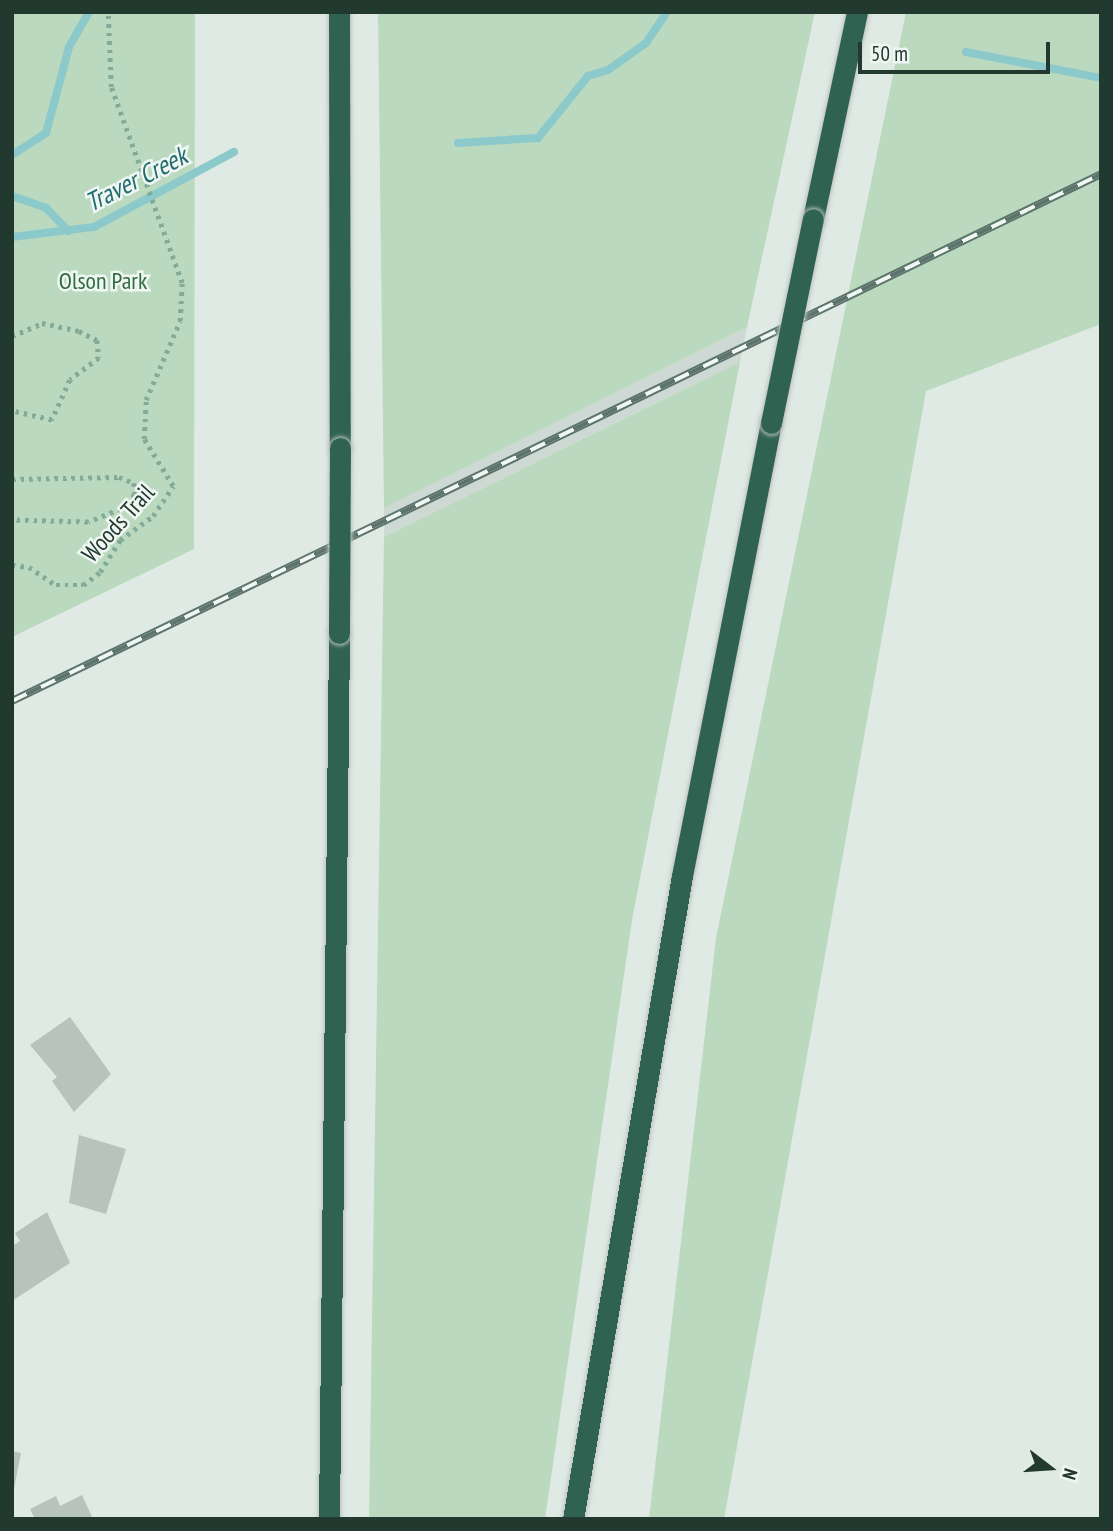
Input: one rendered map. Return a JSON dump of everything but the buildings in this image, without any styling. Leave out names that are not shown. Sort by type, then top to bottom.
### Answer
[{"type":"highway","points":[[329,1519],[339,633],[339,12]]},
{"type":"highway","points":[[573,1519],[681,876],[771,423],[857,12]]},
{"type":"path","name":"Woods Trail","points":[[12,565],[29,567],[56,585],[83,585],[120,540],[153,516],[173,486],[144,439],[146,400],[180,321],[182,283],[150,203],[111,87],[108,12]]},
{"type":"path","points":[[12,337],[43,323],[79,331],[97,340],[99,358],[70,380],[52,420],[12,411]]},
{"type":"path","name":"Woods Trail","points":[[12,479],[119,477],[134,483],[135,495],[88,522],[12,520]]},
{"type":"shaded area","points":[[747,327],[740,362],[384,537],[384,508]]},
{"type":"green space","name":"Olson Park","points":[[12,12],[195,12],[194,549],[12,637]]},
{"type":"green space","points":[[378,12],[815,12],[747,327],[384,508]]},
{"type":"green space","points":[[906,12],[1101,12],[1101,324],[926,391],[724,1519],[649,1519],[716,938]]},
{"type":"green space","points":[[740,362],[632,920],[545,1519],[369,1519],[384,537]]},
{"type":"waterway","points":[[12,155],[46,133],[69,47],[89,12]]},
{"type":"waterway","name":"Traver Creek","points":[[458,143],[538,138],[588,76],[608,70],[646,43],[667,12]]},
{"type":"waterway","name":"Traver Creek","points":[[966,52],[1101,78]]},
{"type":"waterway","name":"Traver Creek","points":[[12,237],[94,227],[234,152]]},
{"type":"waterway","points":[[12,196],[46,208],[68,231]]},
{"type":"railway","points":[[12,701],[1101,174]]}]
